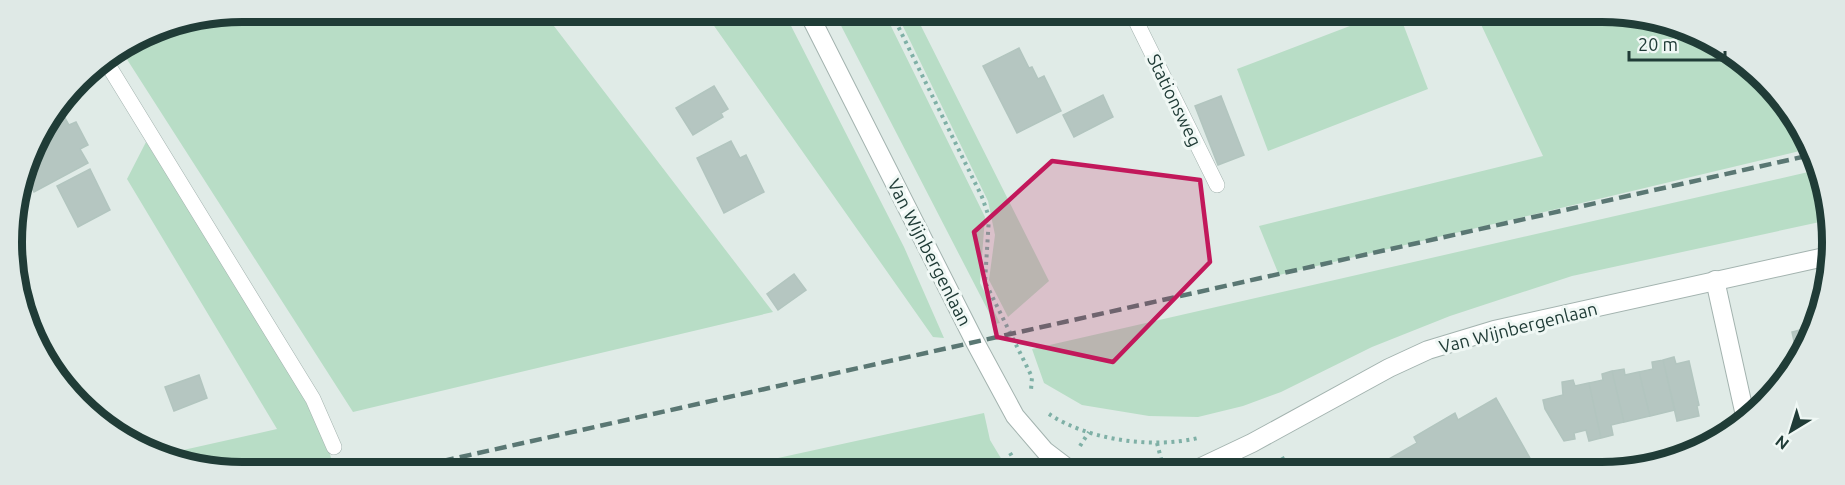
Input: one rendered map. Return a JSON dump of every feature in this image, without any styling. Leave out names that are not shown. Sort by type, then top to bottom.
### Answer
[{"type":"street","name":"Van Wijnbergenlaan","points":[[813,22],[975,342],[1015,416],[1045,451],[1059,462]]},
{"type":"street","name":"Van Wijnbergenlaan","points":[[1212,462],[1252,443],[1389,368],[1428,350],[1494,330],[1822,257]]},
{"type":"street","points":[[1715,280],[1744,411]]},
{"type":"lane","name":"Stationsweg","points":[[1136,22],[1217,185]]},
{"type":"lane","points":[[110,68],[313,399],[334,447]]},
{"type":"path","points":[[895,22],[982,196],[989,217],[985,282],[1032,377],[1030,393]]},
{"type":"path","points":[[1043,407],[1070,426],[1104,437],[1157,443],[1162,462]]},
{"type":"highlighted area","points":[[1052,161],[1200,180],[1210,262],[1113,362],[997,337],[974,232]]},
{"type":"green space","points":[[242,22],[551,22],[773,312],[353,412],[125,57],[158,39],[214,24]]},
{"type":"green space","points":[[711,22],[789,22],[904,247],[944,338],[933,337]]},
{"type":"green space","points":[[839,22],[889,22],[985,217],[980,283],[1000,323],[995,324]]},
{"type":"green space","points":[[901,22],[919,22],[1049,281],[1008,317],[989,280],[995,235],[988,201]]},
{"type":"green space","points":[[1360,22],[1402,22],[1428,89],[1268,151],[1237,69]]},
{"type":"green space","points":[[1480,22],[1624,24],[1659,30],[1687,39],[1725,60],[1748,77],[1777,109],[1802,150],[1279,275],[1259,226],[1543,156]]},
{"type":"green space","points":[[146,142],[318,408],[331,458],[314,462],[228,462],[175,452],[277,429],[127,179]]},
{"type":"green space","points":[[1811,171],[1821,214],[1822,222],[1572,276],[1450,316],[1372,347],[1281,392],[1243,406],[1198,417],[1149,416],[1082,405],[1044,383],[1032,349]]},
{"type":"green space","points":[[984,413],[990,440],[1003,462],[760,462]]},
{"type":"water","points":[[1624,24],[1649,28],[1646,29]]},
{"type":"building","points":[[1019,48],[1029,68],[1032,67],[1038,79],[1044,76],[1061,111],[1017,133],[983,66]]},
{"type":"building","points":[[714,86],[728,109],[721,113],[723,117],[693,135],[676,108]]},
{"type":"building","points":[[1103,95],[1113,117],[1074,137],[1063,115]]},
{"type":"building","points":[[1221,96],[1244,155],[1218,165],[1195,106]]},
{"type":"building","points":[[63,115],[69,125],[76,122],[88,145],[80,149],[88,163],[34,192],[30,185],[39,158]]},
{"type":"building","points":[[731,141],[740,158],[746,155],[764,192],[724,213],[697,158]]},
{"type":"building","points":[[90,169],[110,210],[78,227],[57,186]]},
{"type":"building","points":[[794,274],[806,290],[778,310],[767,294]]},
{"type":"building","points":[[1805,329],[1795,348],[1792,332]]},
{"type":"building","points":[[1674,357],[1676,364],[1689,361],[1699,405],[1697,406],[1699,416],[1677,421],[1663,360]]},
{"type":"building","points":[[1663,360],[1675,410],[1650,416],[1639,372],[1653,369],[1652,362]]},
{"type":"building","points":[[1624,369],[1625,375],[1639,372],[1650,416],[1624,422],[1612,371]]},
{"type":"building","points":[[1612,371],[1624,422],[1611,425],[1613,435],[1601,438],[1589,383],[1603,380],[1602,374]]},
{"type":"building","points":[[199,375],[207,398],[174,411],[165,387]]},
{"type":"building","points":[[1573,380],[1575,386],[1589,383],[1601,438],[1589,441],[1586,430],[1574,433],[1575,439],[1564,441],[1545,409],[1543,400],[1563,395],[1562,382]]},
{"type":"building","points":[[1496,398],[1531,460],[1528,462],[1384,462],[1417,443],[1414,437],[1455,413],[1458,420]]},
{"type":"railway","points":[[438,462],[1805,156]]}]
